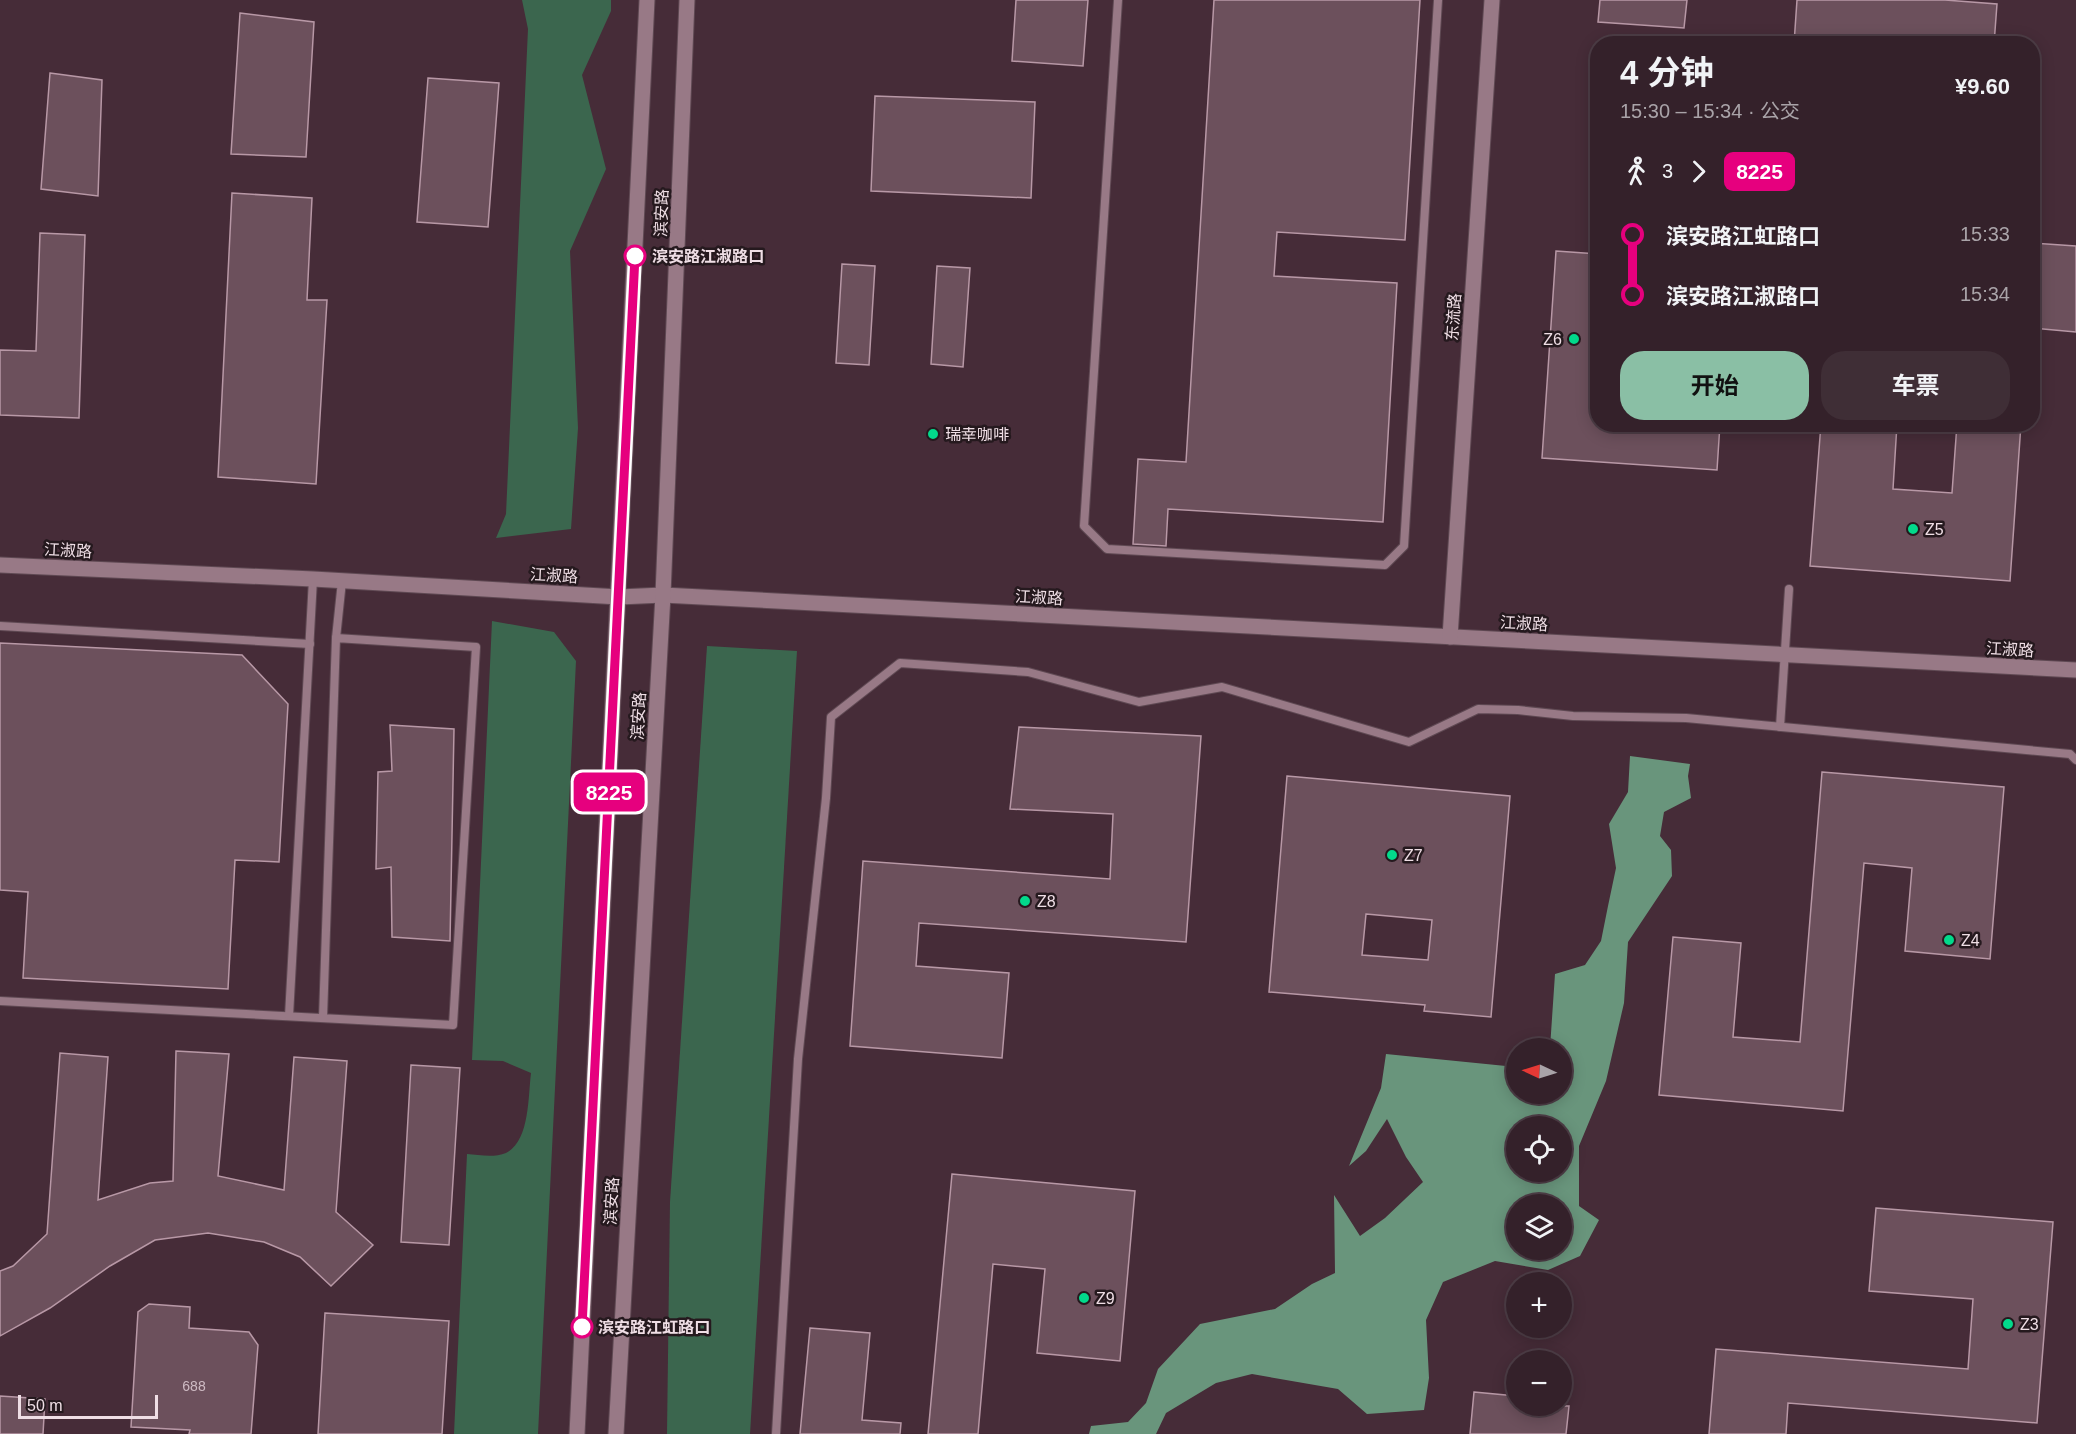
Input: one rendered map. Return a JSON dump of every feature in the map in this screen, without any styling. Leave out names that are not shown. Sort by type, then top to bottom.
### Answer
[{"type":"main road","name":"滨安路","points":[[577,1434],[647,0]]},
{"type":"main road","name":"滨安路","points":[[616,1434],[663,596],[687,0]]},
{"type":"main road","name":"东流路","points":[[1449,637],[1492,0]]},
{"type":"main road","name":"江淑路","points":[[0,564],[342,580],[619,597],[663,596],[2076,670]]},
{"type":"lane","points":[[1118,0],[1084,526],[1107,549],[1385,565],[1404,546],[1438,0]]},
{"type":"lane","points":[[289,1016],[313,579]]},
{"type":"lane","points":[[323,1018],[336,638],[342,580]]},
{"type":"lane","points":[[1780,726],[1790,590]]},
{"type":"lane","points":[[0,626],[310,644]]},
{"type":"lane","points":[[0,1001],[453,1025],[476,647],[336,638]]},
{"type":"lane","points":[[776,1434],[798,1059],[826,798],[831,717],[900,663],[1028,672],[1139,702],[1222,687],[1409,742],[1478,709],[1518,710],[1573,716],[1686,718],[1780,726],[2070,754],[2076,760]]},
{"type":"shaded area","points":[[522,0],[611,0],[611,11],[582,75],[606,169],[570,251],[578,428],[571,529],[496,538],[506,514],[528,29]]},
{"type":"shaded area","points":[[492,621],[554,632],[576,661],[538,1434],[454,1434],[467,1154],[497,1155],[506,1153],[514,1147],[524,1128],[531,1073],[503,1061],[472,1060]]},
{"type":"shaded area","points":[[707,646],[797,651],[750,1434],[667,1434],[670,1202]]},
{"type":"shaded area","points":[[1630,756],[1690,764],[1688,776],[1691,798],[1664,812],[1660,836],[1671,850],[1672,876],[1628,942],[1624,1003],[1606,1081],[1579,1146],[1579,1206],[1599,1220],[1580,1256],[1572,1260],[1572,1194],[1506,1194],[1506,1260],[1571,1260],[1548,1270],[1495,1261],[1443,1282],[1426,1320],[1429,1378],[1424,1410],[1367,1414],[1338,1389],[1252,1374],[1216,1383],[1166,1413],[1156,1434],[1089,1434],[1091,1426],[1128,1422],[1146,1403],[1158,1369],[1200,1324],[1275,1309],[1312,1284],[1335,1273],[1334,1195],[1360,1236],[1385,1218],[1423,1182],[1406,1157],[1387,1119],[1366,1151],[1349,1166],[1381,1088],[1386,1054],[1506,1066],[1506,1104],[1572,1104],[1572,1038],[1551,1038],[1555,974],[1585,965],[1601,941],[1616,868],[1609,824],[1628,792]]},
{"type":"building","points":[[1016,0],[1088,0],[1083,66],[1012,61]]},
{"type":"building","points":[[1214,0],[1420,0],[1405,240],[1277,232],[1274,276],[1397,283],[1383,522],[1168,509],[1166,546],[1133,544],[1138,459],[1186,462]]},
{"type":"building","points":[[1600,0],[1687,0],[1684,28],[1598,22]]},
{"type":"building","points":[[1797,0],[1945,0],[1997,4],[1995,36],[1795,36]]},
{"type":"building","points":[[240,13],[314,22],[306,157],[231,154]]},
{"type":"building","points":[[50,73],[102,80],[98,196],[41,189]]},
{"type":"building","points":[[428,78],[499,83],[488,227],[417,222]]},
{"type":"building","points":[[875,96],[1035,102],[1031,198],[871,191]]},
{"type":"building","points":[[232,193],[312,198],[307,300],[327,300],[316,484],[218,477]]},
{"type":"building","points":[[40,233],[85,235],[79,418],[0,415],[0,350],[36,351]]},
{"type":"building","points":[[2040,244],[2076,246],[2076,332],[2040,329]]},
{"type":"building","name":"Z6","points":[[1556,251],[1590,253],[1590,432],[1719,432],[1717,470],[1542,458]]},
{"type":"building","points":[[842,264],[875,266],[869,365],[836,363]]},
{"type":"building","points":[[937,266],[970,268],[963,367],[931,364]]},
{"type":"building","name":"Z5","points":[[1820,432],[1897,432],[1893,489],[1952,493],[1956,432],[2020,432],[2010,581],[1810,566]]},
{"type":"building","points":[[0,643],[242,655],[288,704],[279,862],[235,860],[228,989],[23,978],[28,892],[0,890]]},
{"type":"building","points":[[390,725],[454,729],[450,941],[392,937],[391,867],[376,869],[378,772],[392,771]]},
{"type":"building","name":"Z8","points":[[1019,727],[1201,736],[1186,942],[919,923],[916,966],[1009,973],[1002,1058],[850,1046],[863,861],[1110,879],[1113,814],[1010,809]]},
{"type":"building","name":"Z4","points":[[1822,772],[2004,787],[1990,959],[1905,951],[1912,868],[1864,863],[1843,1111],[1659,1095],[1673,937],[1741,943],[1733,1037],[1800,1042]]},
{"type":"building","name":"Z7","points":[[1287,776],[1510,796],[1491,1017],[1424,1011],[1425,1005],[1269,992]],"holes":[[[1366,914],[1432,920],[1428,960],[1362,955]]]},
{"type":"building","points":[[176,1051],[229,1054],[218,1176],[284,1190],[294,1057],[347,1061],[336,1212],[373,1245],[331,1286],[300,1257],[264,1242],[208,1233],[155,1240],[110,1266],[50,1308],[0,1336],[0,1271],[13,1266],[47,1234],[60,1053],[108,1057],[98,1200],[150,1183],[173,1181]]},
{"type":"building","points":[[411,1065],[460,1068],[449,1245],[401,1242]]},
{"type":"building","name":"Z9","points":[[952,1174],[1135,1191],[1120,1361],[1037,1353],[1045,1269],[993,1264],[978,1434],[928,1434]]},
{"type":"building","name":"Z3","points":[[1876,1208],[2053,1222],[2037,1423],[1788,1403],[1786,1434],[1709,1434],[1716,1349],[1968,1369],[1973,1299],[1869,1291]]},
{"type":"building","points":[[149,1304],[190,1307],[189,1328],[249,1332],[258,1345],[251,1434],[189,1434],[190,1430],[131,1427],[138,1312]]},
{"type":"building","points":[[325,1313],[449,1321],[442,1434],[318,1434]]},
{"type":"building","points":[[810,1328],[870,1333],[862,1420],[901,1423],[900,1434],[800,1434]]},
{"type":"building","points":[[1474,1392],[1506,1395],[1506,1416],[1568,1416],[1566,1434],[1470,1434]]},
{"type":"building","points":[[0,1396],[45,1399],[43,1434],[0,1434]]},
{"type":"bus line","name":"8225","points":[[582,1327],[635,256]]},
{"type":"place","name":"滨安路江淑路口","points":[[635,256]]},
{"type":"place","name":"Z6","points":[[1574,339]]},
{"type":"place","name":"瑞幸咖啡","points":[[933,434]]},
{"type":"place","name":"Z5","points":[[1913,529]]},
{"type":"place","name":"Z7","points":[[1392,855]]},
{"type":"place","name":"Z8","points":[[1025,901]]},
{"type":"place","name":"Z4","points":[[1949,940]]},
{"type":"place","name":"Z9","points":[[1084,1298]]},
{"type":"place","name":"Z3","points":[[2008,1324]]},
{"type":"place","name":"滨安路江虹路口","points":[[582,1327]]}]
